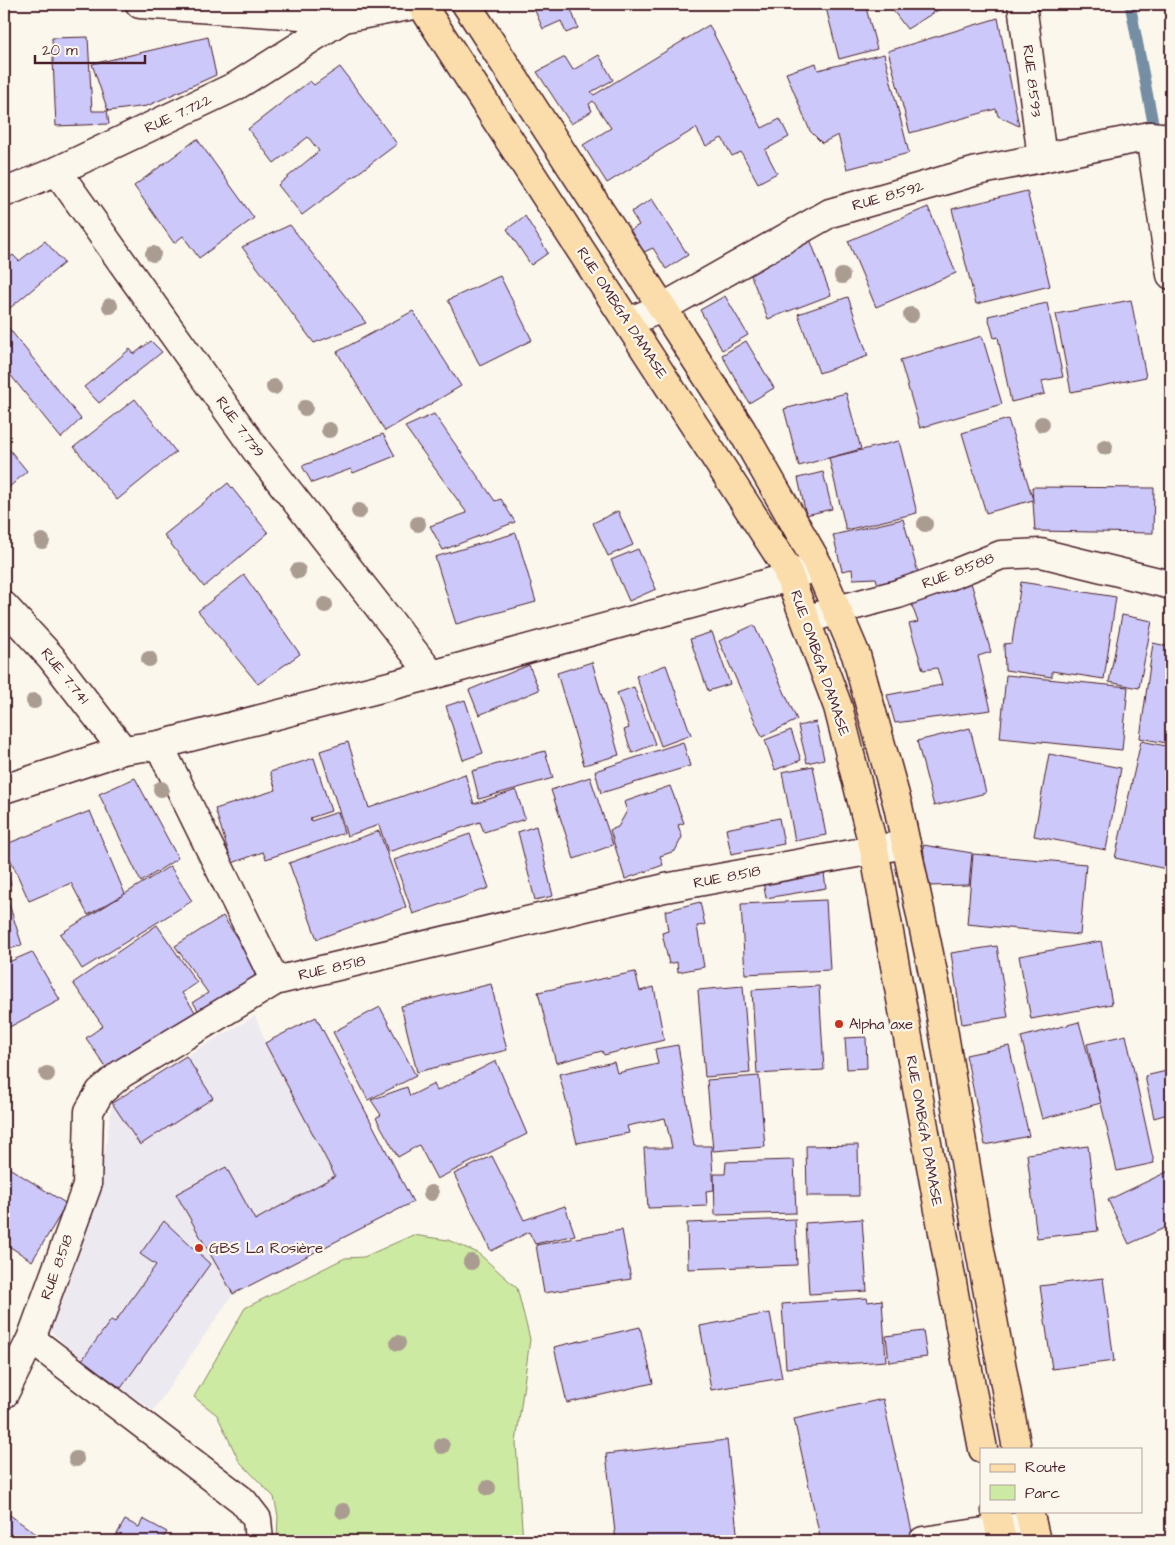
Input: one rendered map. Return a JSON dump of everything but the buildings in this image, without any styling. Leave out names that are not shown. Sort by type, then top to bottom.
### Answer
[{"type":"main road","name":"RUE OMBGA DAMASE","points":[[420,4],[785,565],[838,707],[874,849],[964,1349],[984,1448]]},
{"type":"main road","name":"RUE OMBGA DAMASE","points":[[466,4],[741,429],[818,565],[856,655],[898,806],[937,992],[978,1239],[1018,1448]]},
{"type":"street","points":[[140,4],[344,18],[420,4]]},
{"type":"street","name":"RUE 8.593","points":[[1022,4],[1042,158]]},
{"type":"street","name":"RUE 7.722","points":[[4,193],[58,171],[236,86],[344,18]]},
{"type":"street","points":[[1161,137],[1171,275]]},
{"type":"street","name":"RUE 8.592","points":[[628,322],[662,308],[830,212],[977,171],[1161,137]]},
{"type":"street","name":"RUE 7.739","points":[[58,171],[256,450],[432,675]]},
{"type":"street","name":"RUE 8.588","points":[[806,620],[898,594],[946,577],[1001,554],[1041,553],[1171,585]]},
{"type":"street","points":[[4,789],[123,750],[158,745],[432,675],[790,578],[818,565]]},
{"type":"street","name":"RUE 7.741","points":[[4,606],[51,657],[123,750]]},
{"type":"street","points":[[158,745],[275,981]]},
{"type":"street","name":"RUE 8.518","points":[[4,1394],[31,1339],[87,1186],[89,1111],[100,1092],[121,1074],[275,981],[665,888],[906,844]]},
{"type":"street","points":[[31,1339],[244,1501],[257,1519],[259,1541]]},
{"type":"street","points":[[923,1541],[999,1528],[1032,1526]]},
{"type":"shaded area","name":"GBS La Rosière","points":[[255,1016],[266,1043],[316,1017],[413,1202],[233,1294],[153,1411],[82,1360],[43,1324],[99,1191],[112,1103],[186,1056]]},
{"type":"green space","points":[[413,1235],[448,1240],[478,1253],[517,1288],[530,1339],[516,1443],[523,1541],[277,1541],[278,1516],[274,1497],[239,1461],[217,1415],[194,1397],[245,1308],[345,1258],[364,1257]]},
{"type":"waterway","points":[[1130,4],[1155,133]]},
{"type":"place","name":"Alpha axe","points":[[839,1024]]},
{"type":"place","name":"GBS La Rosière","points":[[199,1248]]}]
